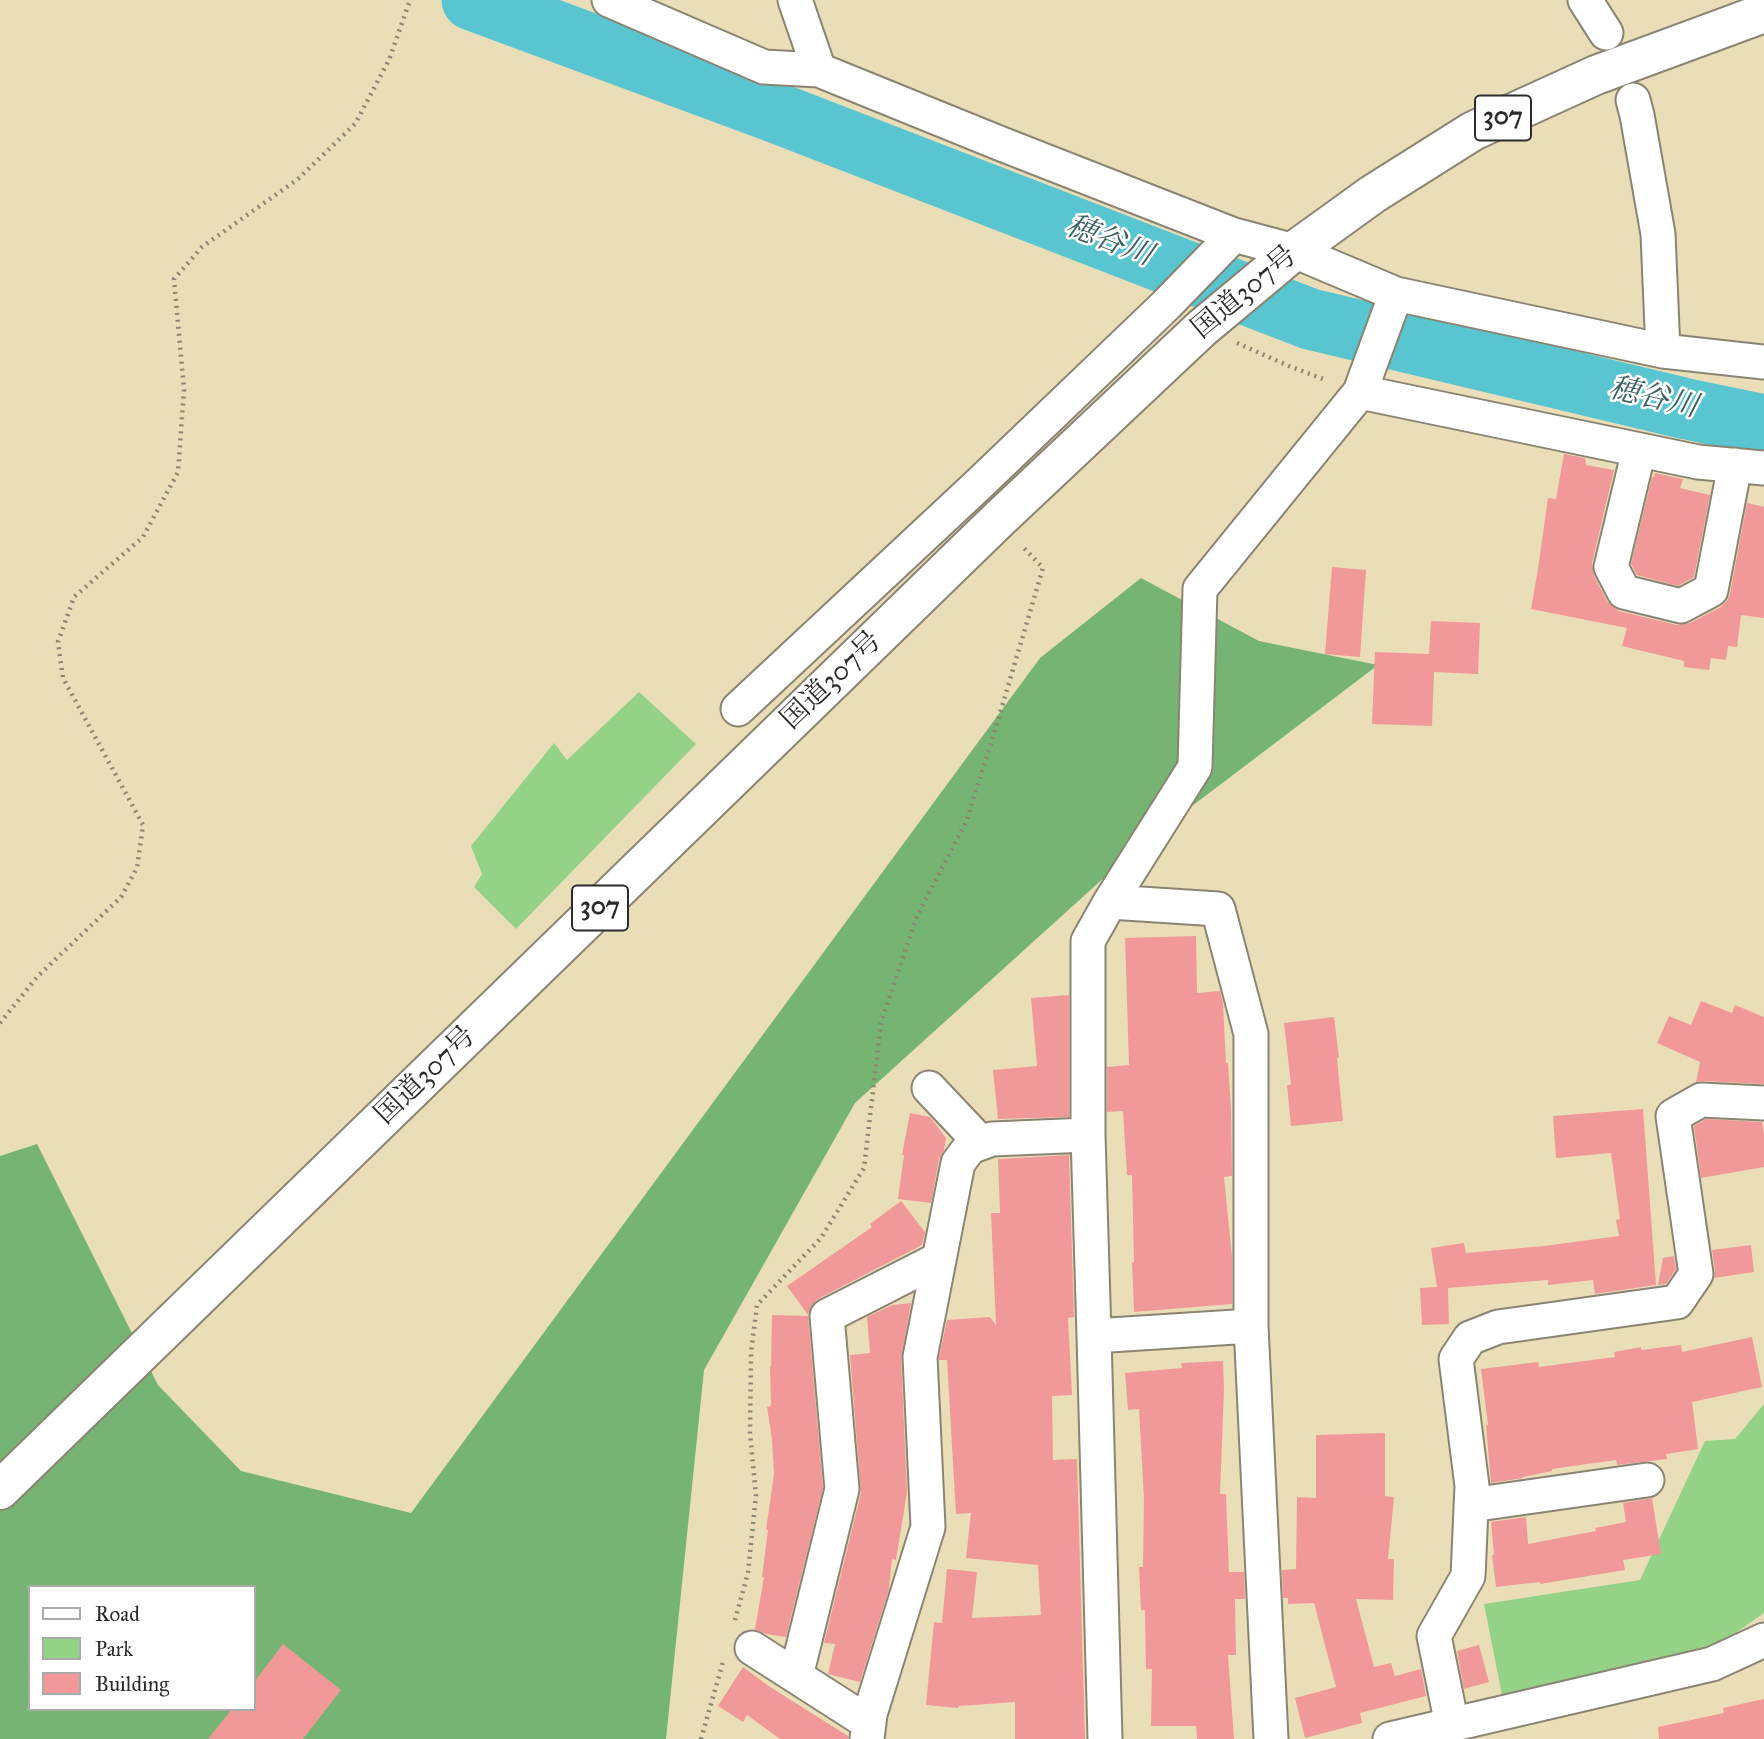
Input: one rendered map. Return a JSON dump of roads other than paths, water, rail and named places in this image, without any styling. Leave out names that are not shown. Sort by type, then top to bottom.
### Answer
[{"type":"highway","name":"国道307号","points":[[0,1490],[998,520],[1202,328],[1281,262],[1373,194],[1473,131],[1595,75],[1764,13]]},
{"type":"street","points":[[608,0],[764,67],[819,70],[999,144],[1234,235],[1281,262],[1396,294],[1662,351],[1764,362]]},
{"type":"street","points":[[795,0],[819,70]]},
{"type":"street","points":[[1585,0],[1606,33]]},
{"type":"street","points":[[1633,100],[1658,233],[1662,351]]},
{"type":"street","points":[[738,709],[968,495],[1166,305],[1234,235]]},
{"type":"street","points":[[1105,1739],[1088,1135],[1088,941],[1195,767],[1199,589],[1360,392],[1396,294]]},
{"type":"street","points":[[1360,392],[1698,462],[1749,467],[1711,590],[1681,606],[1624,592],[1611,567],[1639,450]]},
{"type":"street","points":[[1110,902],[1218,909],[1251,1034],[1251,1326],[1271,1739]]},
{"type":"street","points":[[929,1088],[981,1143]]},
{"type":"street","points":[[1452,1725],[1434,1636],[1468,1576],[1472,1486],[1456,1359],[1470,1338],[1497,1327],[1677,1302],[1696,1274],[1673,1116],[1700,1100],[1764,1103]]},
{"type":"street","points":[[868,1731],[870,1714],[928,1527],[920,1357],[958,1163],[971,1147],[992,1139],[1088,1135]]},
{"type":"street","points":[[796,1676],[842,1489],[827,1316],[939,1259]]},
{"type":"street","points":[[1094,1336],[1251,1326]]},
{"type":"street","points":[[1471,1505],[1647,1480]]},
{"type":"street","points":[[1390,1739],[1712,1664],[1764,1640]]},
{"type":"street","points":[[737,1641],[796,1676],[868,1731]]},
{"type":"waterway","name":"穂谷川","points":[[472,0],[777,113],[1310,319],[1764,425]]}]
